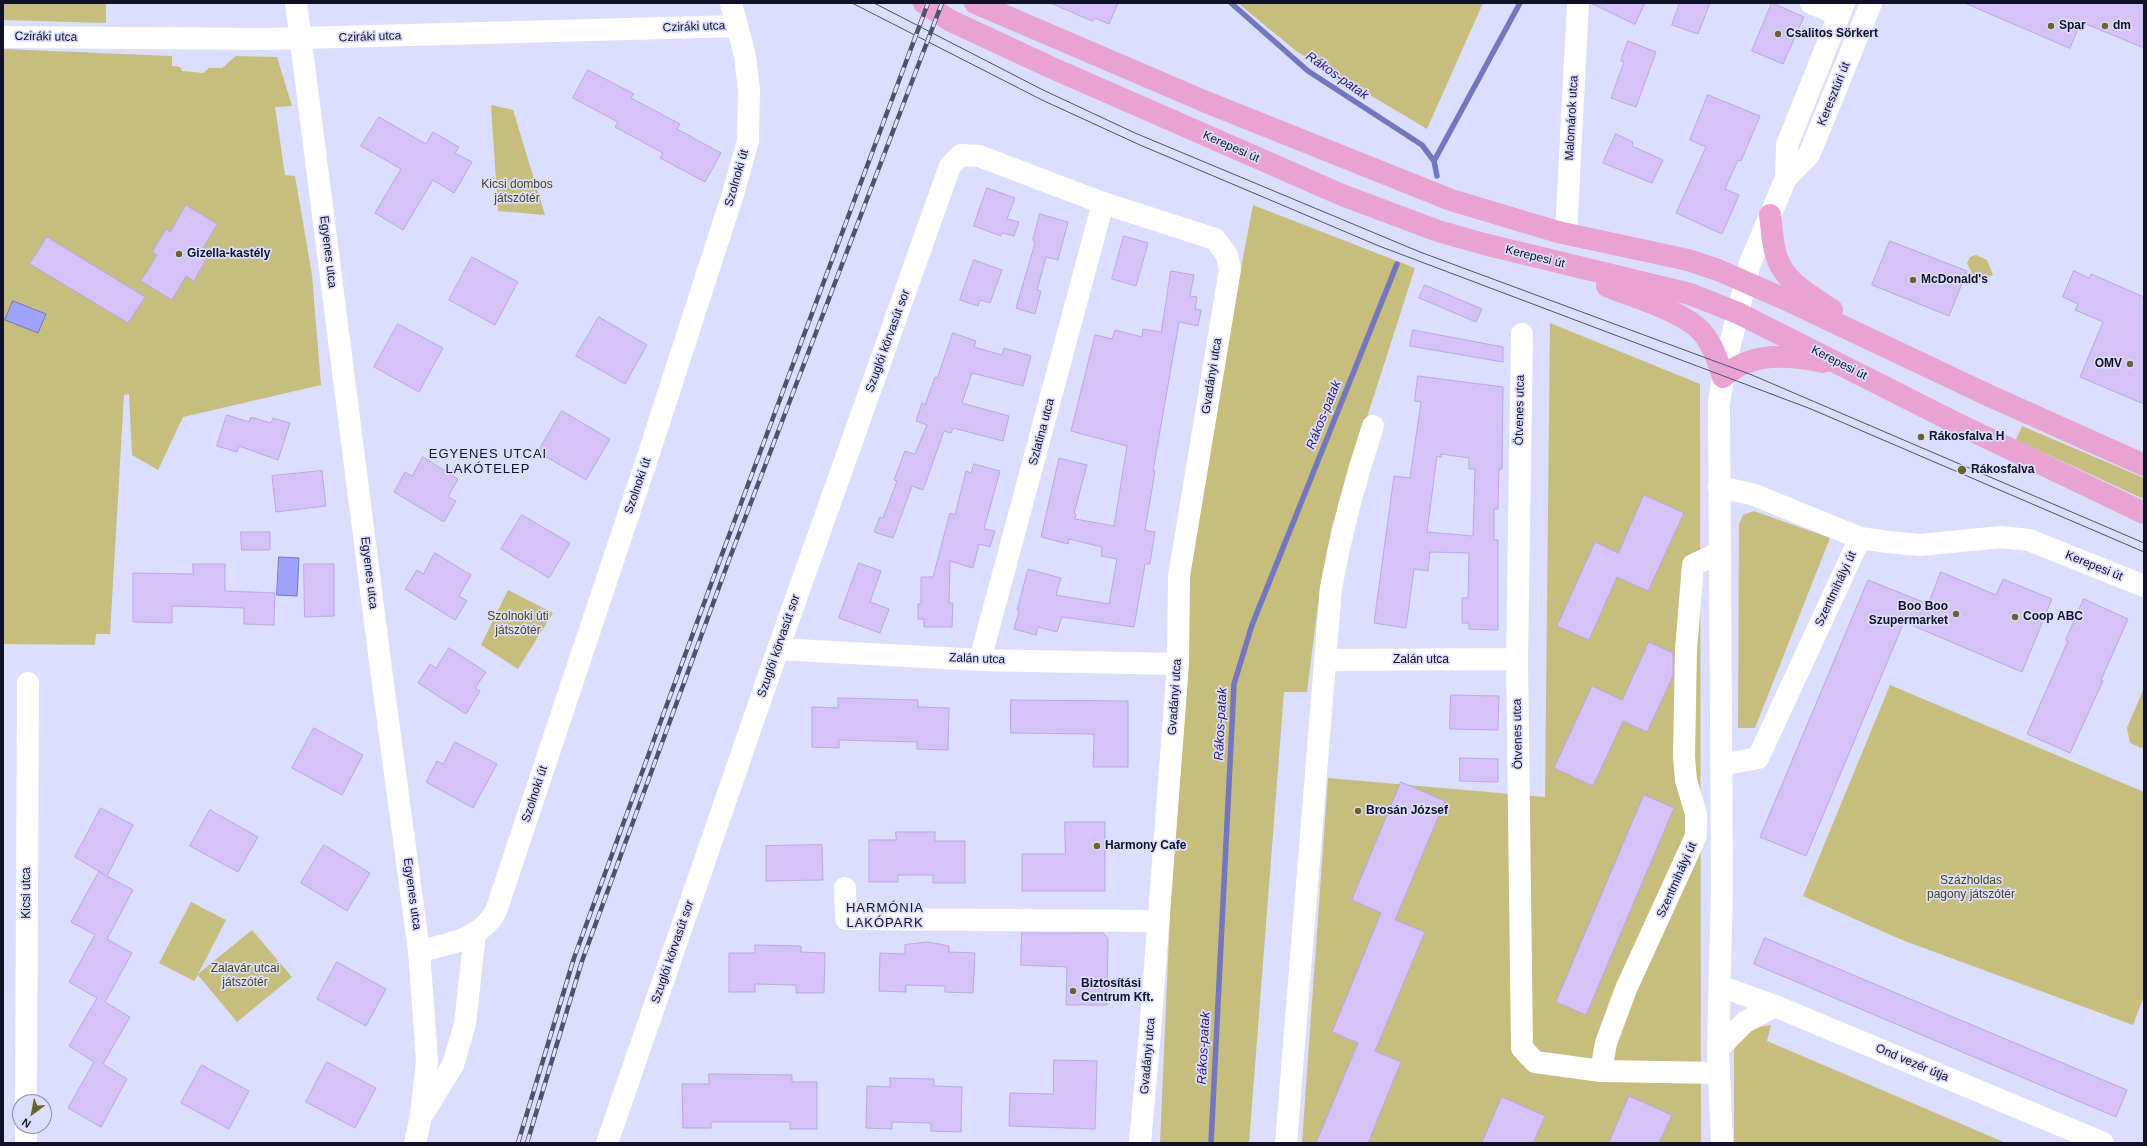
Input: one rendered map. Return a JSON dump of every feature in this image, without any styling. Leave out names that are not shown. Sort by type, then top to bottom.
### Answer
[{"type":"main road","name":"Kerepesi út","points":[[924,3],[949,20],[1050,67],[1342,195],[1438,231],[1541,259],[1690,294],[1738,313],[1958,424],[2144,513]]},
{"type":"main road","points":[[975,3],[1199,99],[1450,200],[1566,234],[1688,260],[1746,282],[1789,301],[1876,344],[2144,465]]},
{"type":"main road","points":[[1770,215],[1776,255],[1783,270],[1796,284],[1876,344]]},
{"type":"main road","points":[[1541,259],[1654,304],[1685,320],[1701,331],[1710,343],[1723,377],[1733,368],[1759,357],[1781,356],[1810,359],[1848,368]]},
{"type":"street","name":"Egyenes utca","points":[[296,3],[381,669],[419,951],[427,1060],[421,1116],[415,1143]]},
{"type":"street","points":[[731,3],[737,26]]},
{"type":"street","name":"Malomárok utca","points":[[1566,234],[1578,3]]},
{"type":"street","points":[[1811,3],[1842,9]]},
{"type":"street","name":"Keresztúri út","points":[[1738,313],[1750,263],[1770,215],[1786,178],[1809,155],[1871,3]]},
{"type":"street","name":"Keresztúri út","points":[[1786,178],[1787,145],[1842,9]]},
{"type":"street","name":"Cziráki utca","points":[[3,37],[300,39],[737,26]]},
{"type":"street","name":"Szolnoki út","points":[[419,951],[461,941],[475,934],[489,923],[496,911],[650,450],[733,194],[748,141],[749,90],[745,56],[737,26]]},
{"type":"street","name":"Szuglói körvasút sor","points":[[607,1143],[778,649],[950,166],[961,154],[979,156],[1103,203]]},
{"type":"street","name":"Gvadányi utca","points":[[1103,203],[1215,239],[1226,255],[1230,269],[1179,576],[1178,664],[1140,1143]]},
{"type":"street","name":"Szlatina utca","points":[[980,660],[1103,203]]},
{"type":"street","points":[[1722,1143],[1718,1048],[1720,986],[1721,765],[1719,404],[1723,377],[1738,313]]},
{"type":"street","name":"Ötvenes utca","points":[[1522,334],[1517,659],[1522,1048],[1535,1062],[1601,1071]]},
{"type":"street","points":[[1286,1143],[1331,588],[1341,532],[1354,482],[1373,426]]},
{"type":"street","name":"Kerepesi út","points":[[1719,487],[1752,494],[1860,538],[1905,545],[1967,542],[2001,537],[2029,540],[2144,586]]},
{"type":"street","name":"Szentmihályi út","points":[[1721,765],[1758,758],[1860,538]]},
{"type":"street","name":"Szentmihályi út","points":[[1601,1071],[1606,1043],[1626,990],[1696,836],[1696,814],[1686,780],[1684,757],[1686,650],[1693,565],[1719,553]]},
{"type":"street","name":"Zalán utca","points":[[778,649],[980,660],[1178,664]]},
{"type":"street","name":"Zalán utca","points":[[1326,660],[1517,659]]},
{"type":"street","name":"Kicsi utca","points":[[26,1094],[28,683]]},
{"type":"street","points":[[845,888],[846,919],[1157,921]]},
{"type":"street","points":[[421,1116],[453,1065],[465,1024],[475,934]]},
{"type":"street","name":"Ond vezér útja","points":[[1720,986],[1775,1006],[2103,1143]]},
{"type":"street","points":[[1718,1048],[1745,1022],[1775,1006]]},
{"type":"street","points":[[1601,1071],[1719,1073]]},
{"type":"green space","points":[[3,3],[106,3],[106,23],[3,20]]},
{"type":"green space","points":[[1238,3],[1483,3],[1427,129],[1296,51]]},
{"type":"green space","points":[[3,49],[172,56],[172,66],[180,67],[182,71],[203,73],[209,68],[222,68],[236,56],[277,57],[292,106],[275,107],[285,175],[295,176],[312,275],[321,385],[183,417],[158,470],[132,455],[129,394],[124,395],[110,634],[96,634],[95,645],[3,644]]},
{"type":"green space","name":"Kicsi dombos játszótér","points":[[491,105],[513,110],[545,215],[498,211]]},
{"type":"green space","points":[[1253,205],[1415,268],[1332,526],[1320,588],[1307,692],[1284,692],[1249,1143],[1160,1143],[1184,593],[1195,511]]},
{"type":"green space","points":[[1976,255],[1987,260],[1993,275],[1976,281],[1967,263],[1970,257]]},
{"type":"green space","points":[[1550,323],[1700,384],[1701,1143],[1302,1143],[1328,778],[1545,797]]},
{"type":"green space","points":[[2022,426],[2144,478],[2144,499],[2016,440]]},
{"type":"green space","points":[[1754,511],[1830,538],[1755,728],[1738,728],[1739,524],[1743,515]]},
{"type":"green space","name":"Szolnoki úti játszótér","points":[[508,590],[553,613],[518,669],[481,645]]},
{"type":"green space","name":"Százholdas pagony játszótér","points":[[1890,685],[2144,792],[2144,996],[2133,1025],[1902,940],[1803,896]]},
{"type":"green space","points":[[2144,688],[2144,749],[2130,743],[2127,728]]},
{"type":"green space","name":"Zalavár utcai játszótér","points":[[191,902],[226,920],[198,974],[252,930],[292,977],[237,1022],[198,975],[194,981],[159,963]]},
{"type":"green space","points":[[1771,1025],[1767,1041],[2006,1143],[1734,1143],[1734,1050],[1746,1029]]},
{"type":"water","points":[[13,301],[46,314],[38,333],[5,320]]},
{"type":"water","points":[[279,557],[299,558],[297,596],[277,595]]},
{"type":"building","points":[[1051,3],[1118,3],[1109,24],[1095,18],[1093,21]]},
{"type":"building","points":[[1591,3],[1645,3],[1635,24]]},
{"type":"building","points":[[1680,3],[1710,3],[1698,34],[1672,25]]},
{"type":"building","name":"Csalitos Sörkert","points":[[1772,3],[1804,17],[1783,64],[1752,51]]},
{"type":"building","points":[[1965,3],[2144,3],[2144,48],[2081,22],[2070,48]]},
{"type":"building","points":[[1628,41],[1656,52],[1636,107],[1611,98],[1624,62],[1621,61]]},
{"type":"building","points":[[588,70],[634,94],[631,98],[680,124],[677,129],[721,153],[705,182],[660,158],[663,153],[615,127],[618,122],[573,98]]},
{"type":"building","points":[[1708,95],[1760,116],[1741,161],[1738,160],[1725,189],[1739,195],[1722,234],[1676,213],[1706,147],[1690,140]]},
{"type":"building","points":[[379,117],[426,144],[433,132],[459,147],[455,153],[472,162],[454,193],[433,180],[403,230],[375,213],[401,169],[361,146]]},
{"type":"building","points":[[1616,134],[1633,142],[1632,146],[1663,160],[1652,183],[1603,163]]},
{"type":"building","points":[[987,188],[1015,198],[1007,219],[1019,222],[1014,236],[1002,233],[1001,236],[974,226]]},
{"type":"building","name":"Gizella-kastély","points":[[186,205],[217,224],[201,252],[208,256],[194,281],[186,276],[172,300],[141,281],[157,255],[152,252],[166,229],[170,232]]},
{"type":"building","points":[[1040,214],[1068,222],[1058,260],[1046,257],[1037,290],[1041,291],[1035,314],[1016,308],[1035,243],[1033,240]]},
{"type":"building","points":[[1124,236],[1148,243],[1136,286],[1112,279]]},
{"type":"building","points":[[47,237],[145,297],[128,323],[30,264]]},
{"type":"building","points":[[1890,241],[1967,271],[1949,316],[1872,285]]},
{"type":"building","points":[[472,257],[518,282],[495,325],[449,300]]},
{"type":"building","points":[[974,260],[1002,270],[990,303],[980,300],[978,306],[960,300]]},
{"type":"building","points":[[1171,271],[1194,275],[1190,296],[1197,297],[1195,309],[1201,310],[1198,326],[1179,322],[1153,471],[1155,471],[1145,530],[1155,532],[1150,564],[1145,564],[1134,627],[1062,617],[1057,632],[1038,627],[1036,635],[1014,629],[1019,611],[1017,610],[1028,569],[1061,578],[1056,595],[1109,604],[1117,559],[1101,556],[1102,547],[1069,539],[1068,544],[1041,537],[1059,458],[1087,465],[1074,513],[1076,514],[1075,519],[1114,526],[1127,446],[1071,431],[1095,335],[1112,339],[1115,330],[1142,337],[1143,329],[1161,332]]},
{"type":"building","points":[[2074,271],[2089,278],[2091,274],[2144,297],[2144,404],[2080,377],[2103,322],[2075,310],[2078,304],[2063,297]]},
{"type":"building","points":[[1425,285],[1482,309],[1476,322],[1419,298]]},
{"type":"building","points":[[599,317],[647,345],[625,384],[576,356]]},
{"type":"building","points":[[398,324],[443,348],[419,392],[374,367]]},
{"type":"building","points":[[1413,330],[1503,347],[1503,362],[1410,346]]},
{"type":"building","points":[[953,333],[976,341],[974,347],[1002,355],[1004,348],[1031,356],[1023,386],[972,373],[962,403],[1009,416],[1003,441],[953,428],[951,433],[944,431],[923,490],[912,486],[893,538],[874,532],[880,517],[883,518],[897,481],[894,480],[905,451],[915,454],[927,425],[916,421],[922,403],[925,405],[935,377],[937,378]]},
{"type":"building","points":[[1418,376],[1503,387],[1502,469],[1499,469],[1498,509],[1494,509],[1494,540],[1498,540],[1498,630],[1469,629],[1469,623],[1462,623],[1462,598],[1468,598],[1469,553],[1430,552],[1428,571],[1414,569],[1406,628],[1374,623],[1394,476],[1410,478],[1421,402],[1415,401]],"holes":[[[1441,454],[1469,458],[1469,469],[1475,469],[1473,536],[1427,532],[1437,456],[1441,457]]]},
{"type":"building","points":[[562,411],[610,439],[586,480],[538,452]]},
{"type":"building","points":[[227,415],[249,422],[251,417],[271,423],[273,418],[290,423],[278,460],[239,446],[237,452],[217,446]]},
{"type":"building","points":[[423,457],[458,479],[448,497],[456,501],[444,522],[394,492],[405,472],[412,476]]},
{"type":"building","points":[[974,464],[1000,471],[984,529],[995,531],[990,547],[979,544],[973,568],[950,561],[949,603],[953,603],[952,627],[924,627],[924,619],[918,619],[918,604],[921,604],[921,577],[933,577],[950,513],[955,515],[966,471],[971,473]]},
{"type":"building","points":[[322,471],[326,506],[276,512],[272,476]]},
{"type":"building","points":[[1644,495],[1684,513],[1648,591],[1617,577],[1589,640],[1557,626],[1595,542],[1618,553]]},
{"type":"building","points":[[522,515],[570,543],[549,578],[501,549]]},
{"type":"building","points":[[241,532],[270,532],[270,550],[242,550]]},
{"type":"building","points":[[435,553],[471,575],[459,596],[467,601],[455,620],[405,589],[417,570],[423,574]]},
{"type":"building","points":[[859,563],[881,571],[870,602],[889,609],[880,633],[839,618]]},
{"type":"building","points":[[193,564],[225,564],[225,591],[275,593],[274,625],[244,624],[244,608],[172,606],[172,623],[133,622],[133,573],[193,574]]},
{"type":"building","points":[[304,564],[334,564],[334,616],[305,617]]},
{"type":"building","points":[[1941,572],[1996,595],[2003,579],[2052,599],[2022,672],[1904,622],[1806,856],[1760,837],[1868,580],[1928,604]]},
{"type":"building","points":[[2084,599],[2128,619],[2101,680],[2103,681],[2070,753],[2027,734],[2068,641],[2066,640]]},
{"type":"building","points":[[1649,642],[1673,653],[1673,676],[1647,732],[1623,721],[1593,786],[1554,768],[1592,686],[1622,700]]},
{"type":"building","points":[[449,648],[486,672],[475,688],[480,691],[466,714],[418,683],[430,664],[436,668]]},
{"type":"building","points":[[1451,695],[1499,696],[1498,730],[1450,729]]},
{"type":"building","points":[[838,698],[918,700],[918,707],[949,708],[948,750],[917,749],[917,742],[839,740],[839,748],[812,747],[812,707],[838,708]]},
{"type":"building","points":[[1011,700],[1128,701],[1128,767],[1093,767],[1094,734],[1011,733]]},
{"type":"building","points":[[314,728],[363,755],[342,795],[292,768]]},
{"type":"building","points":[[455,742],[497,764],[473,808],[426,782],[437,761],[443,764]]},
{"type":"building","points":[[1460,758],[1498,759],[1498,782],[1460,781]]},
{"type":"building","points":[[1401,782],[1445,801],[1395,920],[1425,932],[1375,1051],[1401,1062],[1368,1143],[1316,1143],[1358,1043],[1332,1032],[1381,913],[1352,900]]},
{"type":"building","points":[[1644,795],[1674,808],[1586,1015],[1556,1002]]},
{"type":"building","points":[[101,808],[133,825],[107,876],[133,890],[107,939],[132,953],[105,1002],[130,1017],[103,1064],[127,1079],[101,1127],[68,1108],[94,1062],[69,1046],[97,998],[69,982],[95,935],[71,922],[99,871],[75,857]]},
{"type":"building","points":[[210,810],[258,837],[238,872],[190,846]]},
{"type":"building","points":[[1065,822],[1105,822],[1105,891],[1022,891],[1022,854],[1065,854]]},
{"type":"building","points":[[896,832],[935,832],[935,841],[965,841],[965,883],[933,883],[933,875],[898,875],[898,882],[869,882],[869,840],[896,840]]},
{"type":"building","points":[[324,845],[370,873],[347,911],[301,883]]},
{"type":"building","points":[[822,845],[823,880],[766,881],[766,846]]},
{"type":"building","points":[[1022,933],[1103,933],[1108,938],[1107,1005],[1066,1005],[1067,967],[1021,965]]},
{"type":"building","points":[[1765,938],[2127,1090],[2116,1117],[1754,964]]},
{"type":"building","points":[[928,942],[949,946],[949,952],[975,953],[973,993],[945,992],[945,986],[906,985],[906,992],[879,991],[880,953],[905,954],[905,945]]},
{"type":"building","points":[[755,945],[801,946],[801,952],[825,953],[824,993],[796,993],[796,985],[755,984],[755,992],[729,992],[729,953],[755,953]]},
{"type":"building","points":[[337,962],[386,989],[366,1026],[317,999]]},
{"type":"building","points":[[1054,1060],[1097,1061],[1095,1129],[1009,1126],[1010,1093],[1053,1094]]},
{"type":"building","points":[[327,1062],[376,1088],[355,1128],[306,1102]]},
{"type":"building","points":[[202,1065],[249,1091],[229,1129],[181,1103]]},
{"type":"building","points":[[709,1074],[792,1075],[792,1082],[817,1082],[817,1129],[790,1129],[790,1122],[711,1122],[711,1128],[683,1128],[682,1084],[709,1084]]},
{"type":"building","points":[[890,1078],[934,1079],[934,1086],[962,1087],[961,1132],[931,1131],[931,1123],[892,1122],[892,1129],[866,1128],[867,1086],[890,1087]]},
{"type":"building","points":[[1629,1096],[1672,1115],[1659,1143],[1609,1143]]},
{"type":"building","points":[[1502,1097],[1545,1116],[1533,1143],[1482,1143]]},
{"type":"waterway","name":"Rákos-patak","points":[[1231,3],[1308,71],[1422,145],[1434,161],[1437,176]]},
{"type":"waterway","name":"Rákos-patak","points":[[1434,161],[1520,3]]},
{"type":"waterway","name":"Rákos-patak","points":[[1211,1143],[1234,684],[1252,625],[1397,264]]},
{"type":"tram line","points":[[852,3],[1042,100],[1140,145],[1379,246],[1811,409],[2144,552]]},
{"type":"tram line","points":[[874,3],[1043,90],[1135,133],[1420,252],[1752,375],[2144,543]]},
{"type":"railway","points":[[518,1143],[574,958],[721,557],[928,3]]},
{"type":"railway","points":[[527,1143],[582,961],[729,560],[942,3]]},
{"type":"place","name":"Spar","points":[[2051,26]]},
{"type":"place","name":"dm","points":[[2105,26]]},
{"type":"place","name":"Csalitos Sörkert","points":[[1778,34]]},
{"type":"place","name":"Gizella-kastély","points":[[179,254]]},
{"type":"place","name":"McDonald's","points":[[1913,280]]},
{"type":"place","name":"OMV","points":[[2130,364]]},
{"type":"place","name":"Rákosfalva H","points":[[1921,437]]},
{"type":"place","name":"Rákosfalva","points":[[1962,470]]},
{"type":"place","name":"Boo Boo Szupermarket","points":[[1956,614]]},
{"type":"place","name":"Coop ABC","points":[[2015,617]]},
{"type":"place","name":"Brosán József","points":[[1358,811]]},
{"type":"place","name":"Harmony Cafe","points":[[1097,846]]},
{"type":"place","name":"Biztosítási Centrum Kft.","points":[[1073,991]]},
{"type":"district","name":"EGYENES UTCAI LAKÓTELEP","points":[[488,462]]},
{"type":"district","name":"HARMÓNIA LAKÓPARK","points":[[885,916]]}]
